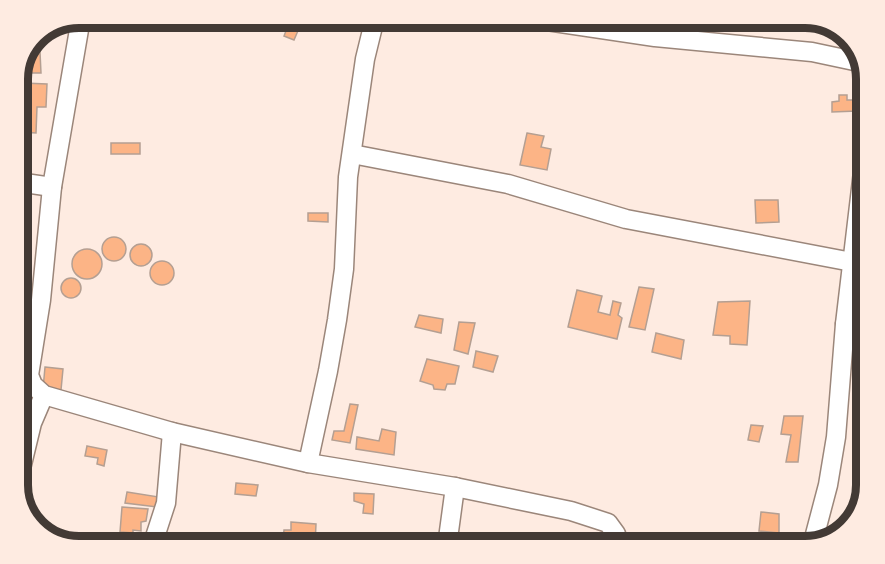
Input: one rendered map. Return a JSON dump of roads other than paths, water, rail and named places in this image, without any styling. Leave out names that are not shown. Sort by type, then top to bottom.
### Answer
[{"type":"street","points":[[79,28],[52,187],[41,300],[29,375],[33,385],[44,395],[172,432],[308,463],[454,487],[571,511],[608,523],[617,536]]},
{"type":"street","points":[[308,463],[337,320],[344,269],[348,177],[365,59],[373,28]]},
{"type":"street","points":[[594,28],[655,37],[812,52],[853,61]]},
{"type":"street","points":[[352,154],[508,184],[626,219],[852,262]]},
{"type":"street","points":[[29,184],[52,187]]},
{"type":"street","points":[[815,535],[828,485],[836,437],[845,324],[856,229]]},
{"type":"street","points":[[845,324],[856,330]]},
{"type":"street","points":[[29,435],[44,395]]},
{"type":"street","points":[[155,536],[165,503],[172,432]]},
{"type":"street","points":[[448,536],[454,487]]}]
